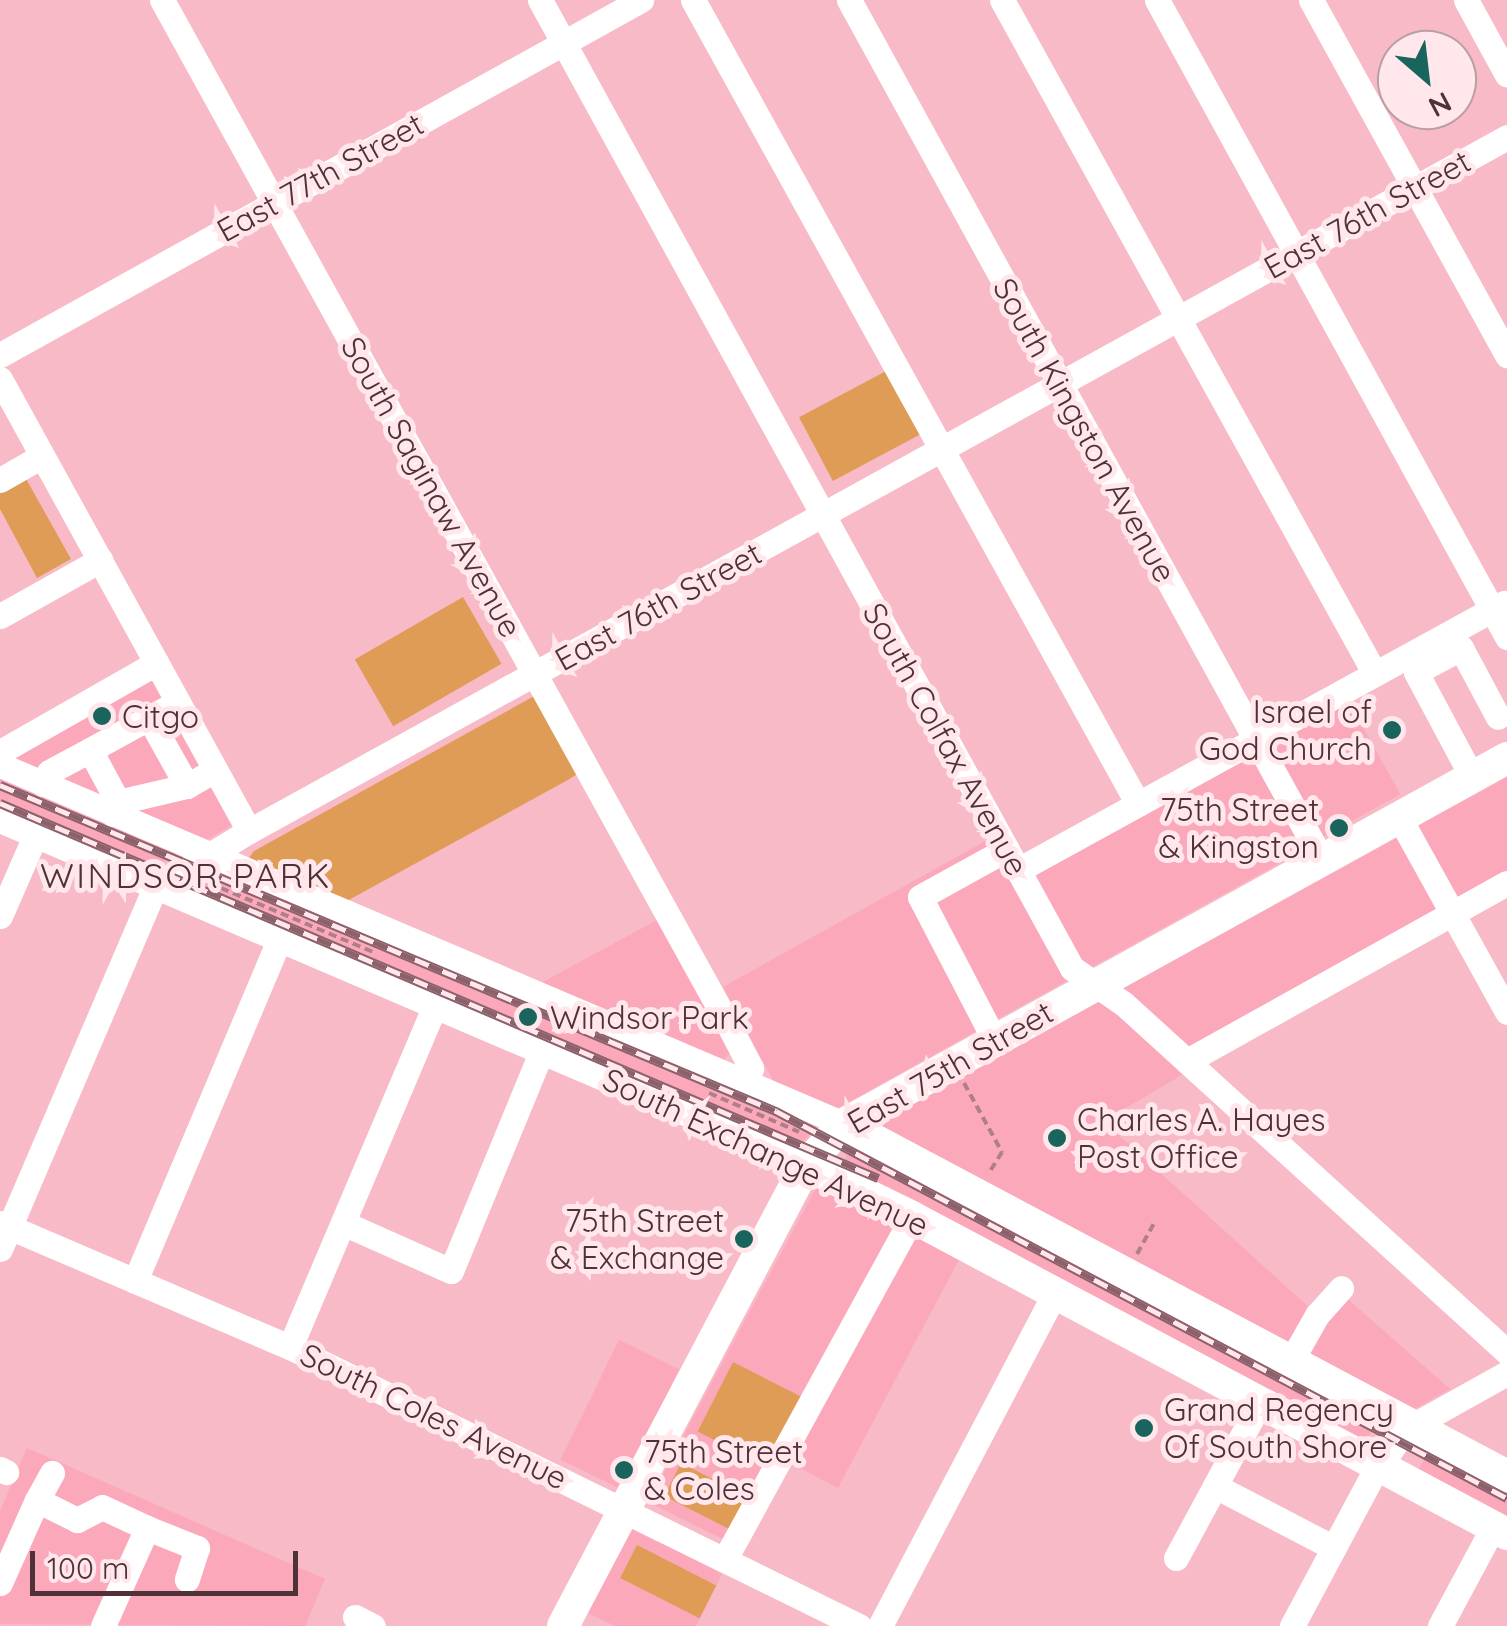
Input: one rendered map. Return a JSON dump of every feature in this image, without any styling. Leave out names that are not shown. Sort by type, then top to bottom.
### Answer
[{"type":"main road","name":"East 75th Street","points":[[563,1626],[806,1165],[844,1124],[1507,758]]},
{"type":"main road","name":"South Exchange Avenue","points":[[844,1124],[1507,1476]]},
{"type":"main road","name":"South Exchange Avenue","points":[[806,1165],[912,1216],[1500,1530]]},
{"type":"street","name":"South Saginaw Avenue","points":[[162,0],[751,1068],[746,1081]]},
{"type":"street","name":"South Colfax Avenue","points":[[540,0],[1072,968],[1124,1004],[1507,1352]]},
{"type":"street","name":"East 77th Street","points":[[0,355],[641,0]]},
{"type":"street","points":[[692,0],[1138,804]]},
{"type":"street","name":"South Kingston Avenue","points":[[849,0],[1322,860]]},
{"type":"street","points":[[1002,0],[1374,674]]},
{"type":"street","points":[[1158,0],[1296,253],[1500,605],[1507,637]]},
{"type":"street","points":[[1311,0],[1507,355]]},
{"type":"street","points":[[1466,0],[1507,75]]},
{"type":"street","name":"East 76th Street","points":[[154,889],[249,831],[1507,137]]},
{"type":"street","points":[[0,380],[249,831]]},
{"type":"street","points":[[0,480],[42,456]]},
{"type":"street","points":[[0,616],[100,560]]},
{"type":"street","points":[[995,1040],[920,896],[1138,804],[1500,605]]},
{"type":"street","points":[[1472,778],[1416,672],[1461,648],[1498,717]]},
{"type":"street","points":[[0,752],[156,663]]},
{"type":"street","points":[[44,784],[49,772],[178,702]]},
{"type":"street","points":[[149,718],[187,786]]},
{"type":"street","points":[[90,750],[116,808],[187,786],[215,770]]},
{"type":"street","name":"South Exchange Avenue","points":[[0,766],[116,808],[211,854],[844,1124]]},
{"type":"street","points":[[1399,818],[1507,1012]]},
{"type":"street","name":"South Exchange Avenue","points":[[0,820],[806,1165]]},
{"type":"street","points":[[0,916],[35,836]]},
{"type":"street","points":[[1187,1060],[1507,883]]},
{"type":"street","points":[[3,1233],[154,889]]},
{"type":"street","points":[[135,1280],[279,940]]},
{"type":"street","points":[[290,1347],[435,1005]]},
{"type":"street","points":[[343,1223],[451,1271],[542,1050]]},
{"type":"street","points":[[725,1559],[912,1216]]},
{"type":"street","name":"South Coles Avenue","points":[[3,1233],[135,1280],[290,1347],[626,1508],[860,1626]]},
{"type":"street","points":[[1290,1362],[1316,1315],[1341,1288]]},
{"type":"street","points":[[880,1626],[1056,1293]]},
{"type":"street","points":[[1292,1626],[1380,1464],[1412,1426],[1507,1373]]},
{"type":"street","points":[[1176,1558],[1261,1401]]},
{"type":"street","points":[[0,1583],[52,1473]]},
{"type":"street","points":[[1215,1486],[1334,1548]]},
{"type":"street","points":[[37,1500],[77,1520],[102,1507],[197,1548],[188,1579]]},
{"type":"street","points":[[102,1626],[146,1528]]},
{"type":"street","points":[[1440,1626],[1500,1530]]},
{"type":"path","points":[[209,882],[374,952]]},
{"type":"path","points":[[964,1083],[1002,1152],[980,1182]]},
{"type":"path","points":[[709,1094],[798,1132]]},
{"type":"path","points":[[1132,1263],[1154,1223]]},
{"type":"shaded area","points":[[890,369],[924,433],[833,481],[799,417]]},
{"type":"shaded area","points":[[25,477],[71,559],[37,578],[0,509],[0,491]]},
{"type":"shaded area","points":[[463,597],[502,664],[393,726],[355,660]]},
{"type":"shaded area","points":[[147,668],[234,824],[201,843],[0,756]]},
{"type":"shaded area","points":[[1343,691],[1400,794],[1323,837],[1266,734]]},
{"type":"shaded area","points":[[536,695],[579,773],[566,781],[345,902],[248,859],[254,851]]},
{"type":"shaded area","points":[[1245,745],[1303,850],[1085,971],[1027,866]]},
{"type":"shaded area","points":[[0,776],[178,853],[142,874],[0,810]]},
{"type":"shaded area","points":[[1507,777],[1507,887],[1201,1055],[1177,1078],[1103,1121],[1312,1310],[1334,1287],[1450,1389],[1407,1413],[882,1128],[885,1120]]},
{"type":"shaded area","points":[[991,838],[1068,980],[840,1107],[833,1109],[776,1086],[723,987]]},
{"type":"shaded area","points":[[222,869],[818,1126],[795,1150],[780,1146],[736,1121],[189,890]]},
{"type":"shaded area","points":[[659,919],[731,1051],[722,1062],[539,984]]},
{"type":"shaded area","points":[[854,1142],[1378,1420],[1364,1447],[840,1168]]},
{"type":"shaded area","points":[[817,1186],[962,1254],[838,1488],[779,1457],[733,1544],[648,1502]]},
{"type":"shaded area","points":[[619,1340],[679,1369],[621,1489],[561,1460]]},
{"type":"shaded area","points":[[733,1362],[807,1400],[772,1469],[698,1431]]},
{"type":"shaded area","points":[[1432,1447],[1507,1487],[1507,1520],[1417,1472]]},
{"type":"shaded area","points":[[27,1448],[325,1579],[305,1626],[0,1624],[0,1511]]},
{"type":"shaded area","points":[[681,1463],[751,1499],[735,1532],[664,1496]]},
{"type":"shaded area","points":[[633,1528],[722,1574],[696,1626],[615,1626],[588,1613]]},
{"type":"shaded area","points":[[637,1545],[716,1585],[700,1618],[620,1578]]},
{"type":"railway","points":[[0,785],[776,1111],[1507,1498]]},
{"type":"railway","points":[[0,803],[878,1178]]},
{"type":"place","name":"Citgo","points":[[102,716]]},
{"type":"place","name":"Israel of God Church","points":[[1392,730]]},
{"type":"place","name":"75th Street & Kingston","points":[[1339,828]]},
{"type":"place","name":"Windsor Park","points":[[528,1017]]},
{"type":"place","name":"Charles A. Hayes Post Office","points":[[1057,1138]]},
{"type":"place","name":"75th Street & Exchange","points":[[744,1239]]},
{"type":"place","name":"Grand Regency Of South Shore","points":[[1144,1428]]},
{"type":"place","name":"75th Street & Coles","points":[[624,1470]]},
{"type":"district","name":"WINDSOR PARK","points":[[186,875]]}]
